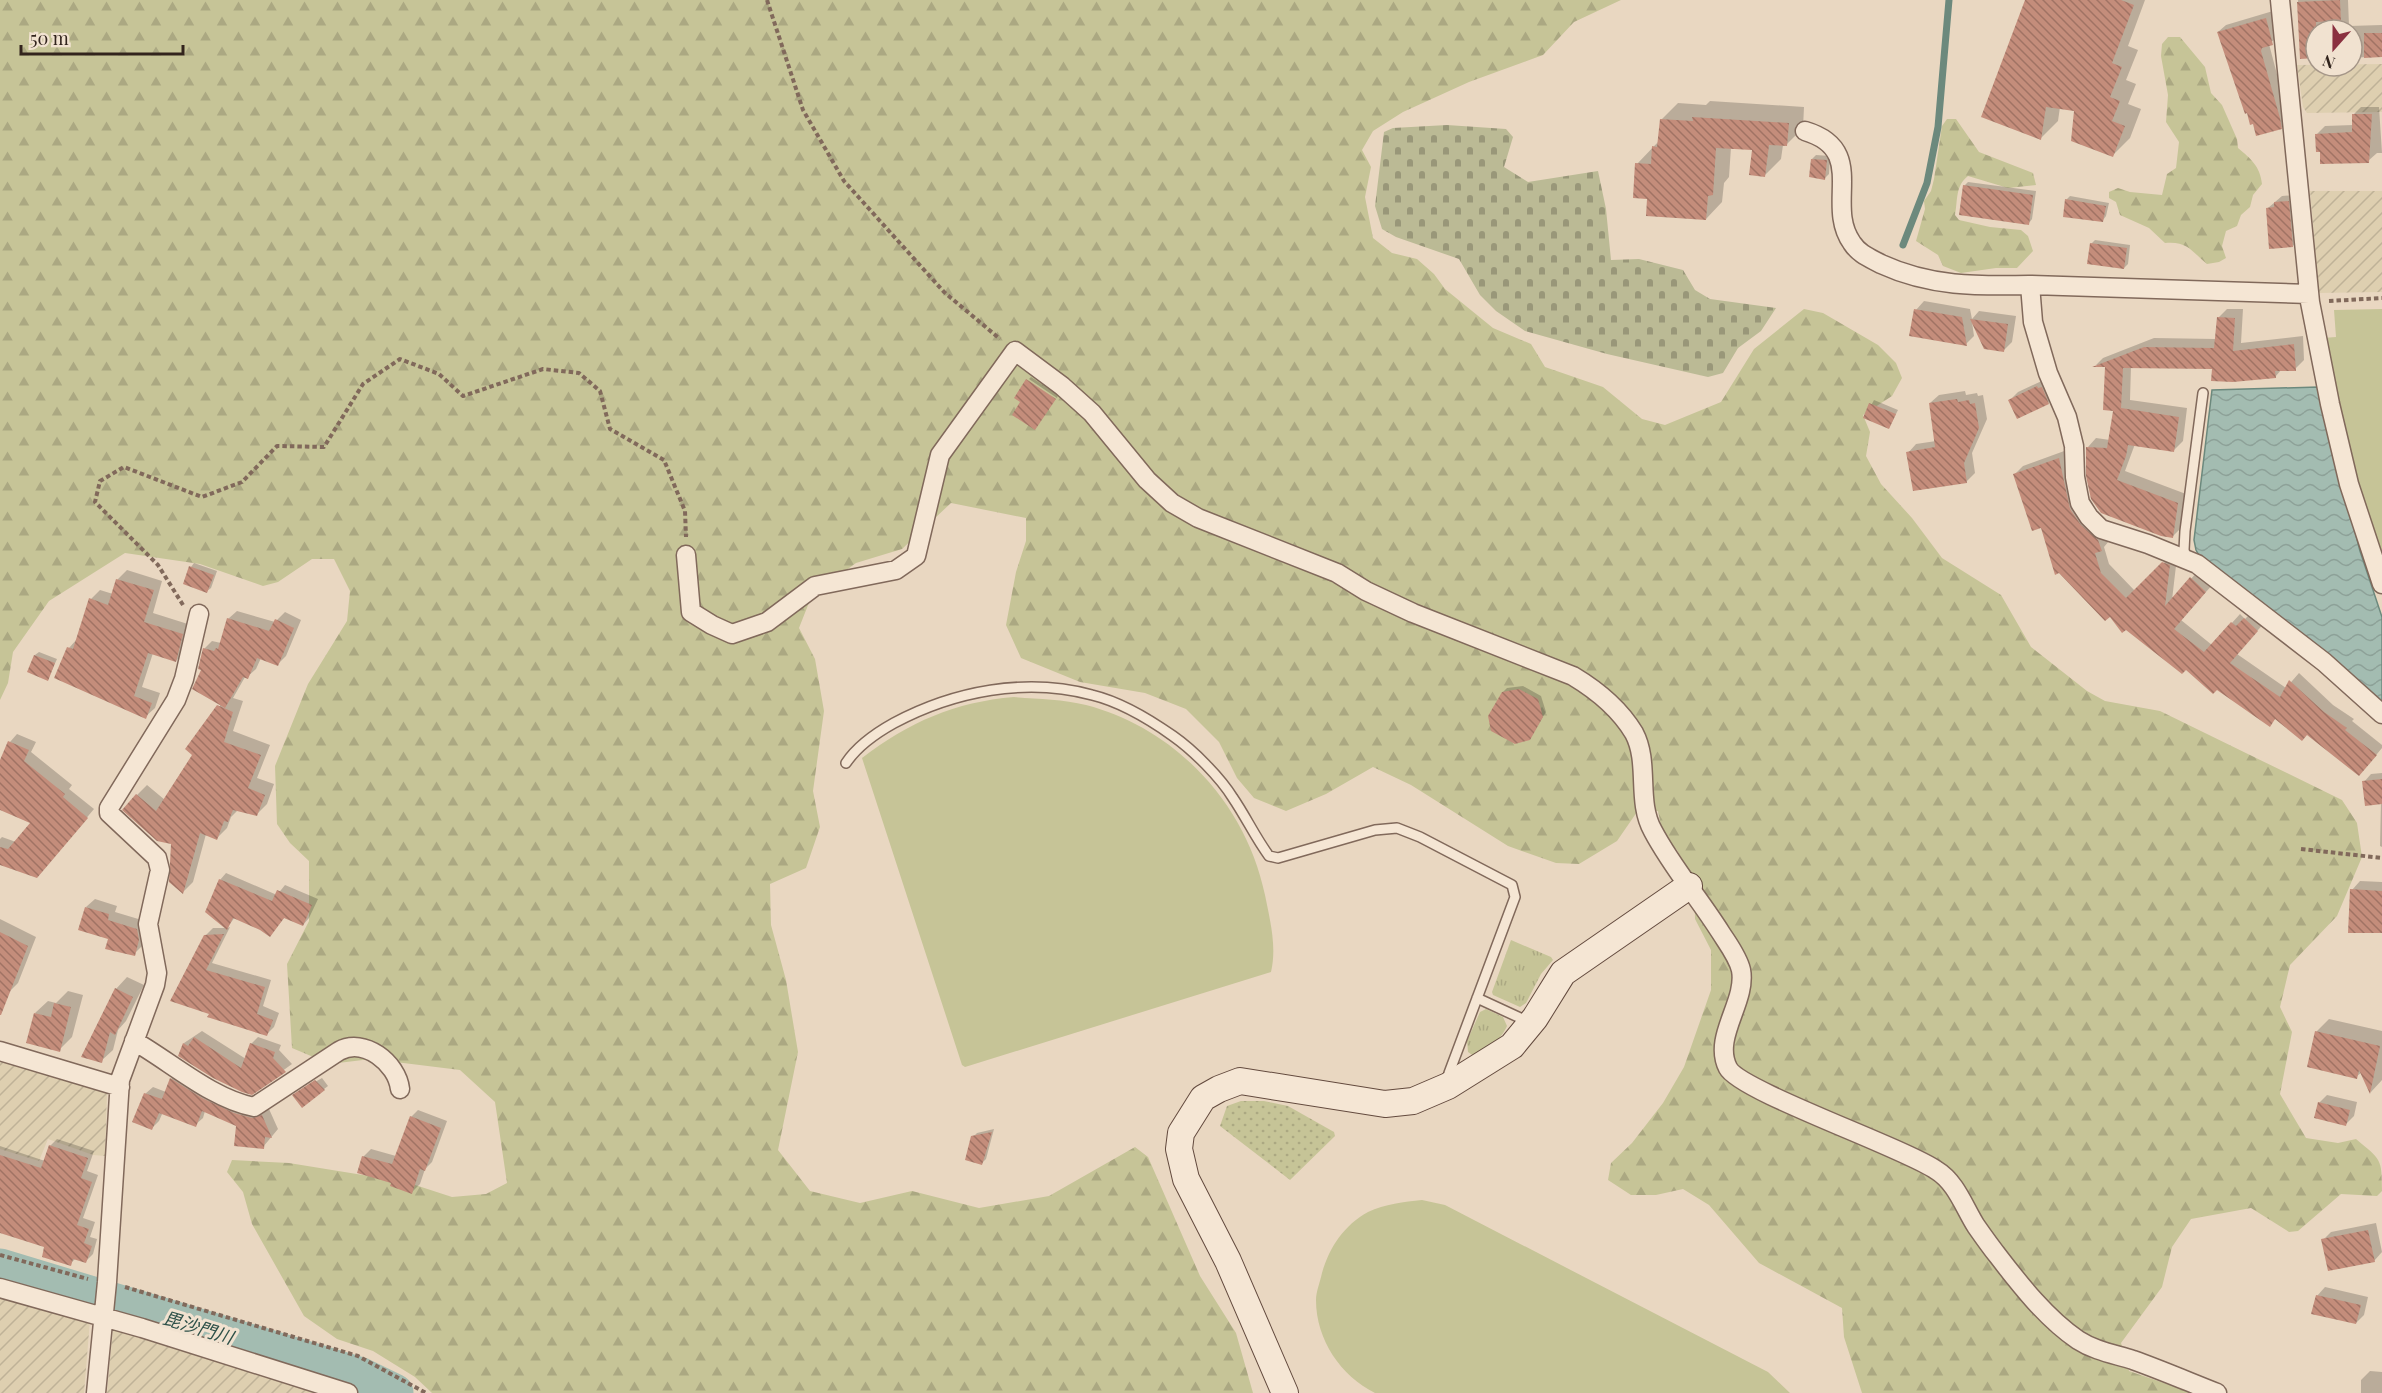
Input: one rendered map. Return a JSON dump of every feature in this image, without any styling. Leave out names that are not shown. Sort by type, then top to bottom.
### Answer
[{"type":"street","points":[[2280,0],[2309,298],[2330,405],[2349,484],[2382,584]]},
{"type":"street","points":[[1805,131],[1818,135],[1834,146],[1841,164],[1845,231],[1852,244],[1862,255],[1892,269],[1933,282],[1970,286],[2030,285],[2309,298]]},
{"type":"street","points":[[2030,285],[2033,322],[2048,373],[2067,417],[2074,447],[2074,477],[2080,503],[2089,517],[2101,529],[2148,544],[2197,564],[2324,662],[2382,714]]},
{"type":"street","points":[[686,555],[691,612],[732,634],[767,622],[815,585],[896,570],[916,556],[940,455],[1015,351],[1092,413],[1147,480],[1172,503],[1198,518],[1337,573],[1366,591],[1413,613],[1573,676],[1595,689],[1626,721],[1636,737],[1641,757],[1644,807],[1653,831],[1709,914],[1741,967],[1742,980],[1723,1053],[1730,1071],[1741,1080],[1775,1097],[1916,1158],[1939,1171],[1954,1187],[1977,1227],[1999,1257],[2056,1322],[2079,1341],[2103,1352],[2131,1360],[2217,1393]]},
{"type":"street","points":[[96,1393],[107,1282],[120,1080],[155,985],[157,973],[148,924],[160,870],[157,858],[109,813],[109,808],[176,700],[184,679],[199,614]]},
{"type":"street","points":[[1285,1393],[1228,1261],[1186,1179],[1179,1149],[1181,1133],[1190,1115],[1203,1098],[1218,1089],[1240,1081],[1385,1104],[1413,1101],[1448,1086],[1512,1046],[1531,1023],[1563,973],[1689,886]]},
{"type":"street","points":[[134,1041],[209,1088],[244,1105],[254,1107],[339,1051],[354,1046],[373,1052],[392,1068],[399,1080],[400,1089]]},
{"type":"street","points":[[0,1051],[120,1088]]},
{"type":"street","points":[[0,1288],[103,1319],[154,1331],[348,1393]]},
{"type":"lane","points":[[2187,560],[2184,550],[2185,531],[2203,393]]},
{"type":"lane","points":[[846,762],[854,751],[881,730],[916,711],[952,697],[1006,688],[1044,688],[1092,694],[1125,707],[1174,736],[1210,770],[1232,796],[1257,840],[1269,856],[1278,858],[1375,830],[1397,828],[1420,837],[1512,885],[1515,897],[1449,1073],[1448,1086]]},
{"type":"lane","points":[[1477,998],[1531,1023]]},
{"type":"path","points":[[767,0],[803,110],[844,181],[944,292],[1015,351]]},
{"type":"path","points":[[2309,298],[2382,298]]},
{"type":"path","points":[[199,614],[186,609],[158,565],[95,502],[100,481],[124,467],[202,497],[242,482],[277,446],[324,447],[363,384],[400,358],[439,374],[463,396],[543,369],[579,373],[600,391],[610,429],[664,460],[685,511],[686,555]]},
{"type":"path","points":[[2301,849],[2382,858]]},
{"type":"path","points":[[0,1255],[107,1282],[358,1356],[426,1393]]},
{"type":"shaded area","points":[[2364,64],[2382,64],[2382,112],[2307,113],[2303,107],[2297,65],[2304,65],[2304,78],[2364,78]]},
{"type":"shaded area","points":[[2310,191],[2382,191],[2382,292],[2319,293]]},
{"type":"shaded area","points":[[0,1058],[107,1093],[105,1156],[93,1155],[48,1139],[39,1161],[0,1149]]},
{"type":"shaded area","points":[[0,1293],[90,1320],[84,1393],[0,1393]]},
{"type":"shaded area","points":[[113,1329],[299,1385],[320,1393],[107,1393]]},
{"type":"green space","points":[[0,0],[1621,0],[1574,22],[1543,55],[1469,82],[1403,112],[1373,131],[1362,150],[1371,167],[1365,197],[1373,238],[1392,253],[1417,259],[1434,274],[1445,289],[1493,328],[1531,344],[1545,367],[1603,387],[1642,419],[1665,425],[1721,402],[1754,349],[1804,309],[1823,313],[1878,345],[1896,363],[1902,378],[1892,396],[1863,415],[1870,432],[1866,456],[1881,484],[1912,518],[1942,558],[2001,595],[2031,647],[2087,691],[2105,701],[2160,711],[2342,800],[2357,823],[2362,857],[2337,916],[2290,965],[2280,1007],[2292,1032],[2280,1094],[2306,1138],[2338,1143],[2356,1139],[2371,1151],[2380,1166],[2382,1191],[2377,1196],[2341,1194],[2298,1231],[2289,1232],[2251,1208],[2191,1219],[2172,1247],[2162,1287],[2121,1343],[2129,1371],[2193,1393],[1862,1393],[1844,1337],[1842,1308],[1759,1263],[1709,1205],[1683,1189],[1656,1195],[1631,1195],[1608,1180],[1611,1163],[1632,1143],[1663,1103],[1684,1067],[1711,990],[1711,950],[1695,919],[1694,884],[1677,850],[1663,836],[1658,811],[1637,812],[1617,841],[1579,864],[1556,863],[1508,846],[1411,785],[1373,767],[1326,794],[1286,811],[1254,798],[1237,778],[1219,742],[1186,709],[1145,693],[1080,682],[1021,658],[1006,625],[1016,572],[1026,541],[1026,518],[951,503],[902,549],[856,563],[812,595],[799,628],[815,659],[824,711],[813,791],[820,827],[806,868],[770,884],[771,925],[786,980],[798,1052],[778,1150],[810,1191],[860,1203],[912,1191],[979,1208],[1049,1196],[1135,1147],[1148,1157],[1200,1276],[1236,1333],[1253,1393],[432,1393],[415,1377],[373,1351],[337,1339],[304,1316],[252,1224],[243,1192],[227,1172],[232,1160],[289,1163],[406,1182],[452,1197],[486,1194],[507,1183],[495,1102],[460,1070],[371,1059],[330,1064],[292,1048],[287,964],[309,921],[309,861],[290,843],[277,824],[275,766],[308,684],[347,621],[350,591],[334,559],[312,559],[278,582],[263,586],[200,564],[125,553],[49,601],[13,652],[8,683],[0,700]]},
{"type":"green space","points":[[2168,37],[2180,37],[2205,67],[2211,93],[2222,105],[2237,139],[2238,148],[2254,163],[2261,178],[2262,184],[2253,195],[2250,207],[2241,215],[2237,226],[2226,231],[2222,246],[2226,258],[2219,262],[2207,264],[2184,245],[2165,243],[2149,228],[2120,215],[2116,202],[2109,198],[2109,192],[2118,188],[2130,192],[2162,195],[2167,174],[2176,168],[2179,142],[2166,122],[2168,95],[2161,56],[2162,44]]},
{"type":"green space","points":[[1947,119],[1956,119],[1979,152],[2033,173],[2036,185],[2008,188],[1968,176],[1961,184],[1958,194],[1955,215],[1959,220],[1990,227],[2021,230],[2028,236],[2033,251],[2017,268],[1996,268],[1961,273],[1943,266],[1938,255],[1916,241],[1925,209],[1924,201],[1931,191],[1934,179],[1942,126]]},
{"type":"green space","points":[[1447,125],[1506,129],[1513,137],[1504,167],[1528,182],[1598,171],[1606,209],[1611,260],[1639,259],[1683,270],[1695,290],[1710,299],[1776,308],[1761,331],[1738,348],[1723,373],[1708,377],[1607,354],[1525,331],[1496,311],[1480,295],[1459,259],[1396,237],[1382,229],[1375,206],[1384,132],[1393,128]]},
{"type":"green space","points":[[2382,309],[2382,565],[2365,514],[2323,338],[2336,337],[2334,310]]},
{"type":"green space","points":[[1014,697],[1077,703],[1119,716],[1150,732],[1178,752],[1202,775],[1224,801],[1242,830],[1256,862],[1272,933],[1271,972],[965,1067],[962,1065],[862,758],[897,734],[933,716],[972,704]]},
{"type":"green space","points":[[1511,940],[1551,957],[1553,960],[1541,974],[1526,1003],[1520,1007],[1493,995],[1492,992]]},
{"type":"green space","points":[[1486,1009],[1503,1017],[1507,1026],[1494,1044],[1475,1057],[1468,1052],[1467,1041],[1480,1012]]},
{"type":"green space","points":[[1241,1101],[1264,1101],[1288,1106],[1334,1132],[1335,1136],[1290,1180],[1220,1126],[1227,1106]]},
{"type":"green space","points":[[1422,1200],[1445,1205],[1768,1372],[1790,1393],[1375,1393],[1351,1377],[1341,1367],[1326,1343],[1317,1315],[1317,1290],[1333,1246],[1359,1217],[1381,1207]]},
{"type":"water","points":[[2318,387],[2360,551],[2382,617],[2382,708],[2201,559],[2194,540],[2212,390]]},
{"type":"building","points":[[2025,0],[2121,0],[2134,5],[2112,63],[2122,67],[2110,97],[2120,101],[2112,121],[2125,126],[2113,157],[2071,141],[2074,111],[2046,107],[2041,140],[1981,117]]},
{"type":"building","points":[[2340,0],[2341,18],[2304,18],[2304,59],[2300,59],[2297,2]]},
{"type":"building","points":[[2266,18],[2273,45],[2262,48],[2261,51],[2282,129],[2256,136],[2253,124],[2250,125],[2247,113],[2245,114],[2217,32]]},
{"type":"building","points":[[2364,33],[2382,33],[2382,57],[2364,58]]},
{"type":"building","points":[[2352,114],[2372,114],[2369,163],[2320,164],[2320,152],[2316,152],[2315,134],[2352,132]]},
{"type":"building","points":[[1692,117],[1789,123],[1787,146],[1769,145],[1765,177],[1749,175],[1752,150],[1716,148],[1713,195],[1708,196],[1706,220],[1646,216],[1647,199],[1633,198],[1635,163],[1651,164],[1652,146],[1657,147],[1660,119],[1693,121]]},
{"type":"building","points":[[1811,159],[1827,160],[1825,180],[1809,177]]},
{"type":"building","points":[[1963,185],[2033,195],[2029,225],[1959,215]]},
{"type":"building","points":[[2065,199],[2106,206],[2103,222],[2063,217]]},
{"type":"building","points":[[2289,201],[2293,247],[2269,249],[2266,208],[2274,207],[2274,202]]},
{"type":"building","points":[[2090,243],[2127,248],[2124,269],[2087,264]]},
{"type":"building","points":[[1914,309],[1962,317],[1967,346],[1909,336]]},
{"type":"building","points":[[2217,317],[2235,318],[2233,351],[2294,344],[2296,371],[2275,371],[2276,378],[2233,382],[2211,381],[2212,369],[2123,368],[2121,408],[2179,417],[2174,452],[2128,445],[2117,480],[2178,503],[2173,538],[2161,536],[2101,513],[2091,499],[2086,476],[2086,447],[2107,448],[2113,411],[2103,410],[2105,367],[2092,367],[2144,347],[2214,348]]},
{"type":"building","points":[[1970,319],[2008,324],[2004,352],[1984,349]]},
{"type":"building","points":[[1026,379],[1056,399],[1035,430],[1012,415],[1020,402],[1014,398]]},
{"type":"building","points":[[2037,386],[2042,387],[2049,404],[2017,419],[2008,400]]},
{"type":"building","points":[[1957,399],[1958,402],[1969,400],[1970,404],[1975,403],[1979,428],[1964,463],[1967,483],[1913,491],[1906,452],[1935,447],[1929,403]]},
{"type":"building","points":[[1869,403],[1896,414],[1889,429],[1863,418]]},
{"type":"building","points":[[2059,458],[2070,509],[2081,525],[2098,540],[2102,551],[2095,553],[2101,573],[2126,598],[2162,562],[2170,565],[2165,606],[2190,577],[2206,592],[2174,629],[2204,652],[2231,622],[2236,626],[2244,618],[2258,631],[2230,663],[2280,697],[2289,680],[2324,712],[2347,728],[2345,730],[2377,755],[2359,776],[2307,735],[2302,741],[2275,719],[2270,727],[2217,690],[2213,694],[2186,670],[2182,674],[2126,630],[2122,633],[2110,617],[2105,621],[2059,573],[2055,575],[2041,528],[2032,531],[2013,474]]},
{"type":"building","points":[[189,566],[214,575],[207,593],[183,584]]},
{"type":"building","points":[[116,579],[154,590],[144,622],[183,634],[176,662],[148,653],[134,696],[152,703],[146,719],[54,678],[67,647],[73,649],[89,598],[108,605]]},
{"type":"building","points":[[227,618],[269,631],[275,619],[294,628],[278,666],[257,658],[248,679],[243,677],[225,708],[192,689],[201,670],[198,669],[203,648],[214,651],[218,649]]},
{"type":"building","points":[[34,655],[55,663],[48,681],[27,672]]},
{"type":"building","points":[[1519,689],[1538,699],[1543,717],[1530,740],[1515,744],[1491,731],[1488,716],[1502,692]]},
{"type":"building","points":[[217,705],[233,712],[224,742],[261,755],[248,788],[265,795],[257,816],[233,810],[228,822],[224,821],[217,840],[200,833],[183,894],[169,882],[171,844],[157,841],[122,810],[136,794],[156,811],[192,755],[185,749]]},
{"type":"building","points":[[8,741],[29,750],[24,761],[65,794],[63,797],[88,818],[37,878],[0,865],[0,847],[8,849],[30,823],[0,810],[0,760]]},
{"type":"building","points":[[2382,779],[2382,804],[2365,806],[2362,781]]},
{"type":"building","points":[[219,879],[272,901],[277,890],[312,905],[303,926],[284,918],[270,937],[233,918],[227,930],[205,912]]},
{"type":"building","points":[[2350,889],[2382,891],[2382,933],[2348,933]]},
{"type":"building","points":[[85,907],[109,914],[108,920],[137,929],[139,940],[135,956],[105,949],[108,939],[78,930]]},
{"type":"building","points":[[0,932],[28,946],[1,1015],[0,1015]]},
{"type":"building","points":[[224,934],[206,970],[265,987],[257,1014],[273,1020],[267,1036],[207,1017],[209,1014],[170,1001],[204,935]]},
{"type":"building","points":[[115,988],[133,997],[115,1035],[110,1032],[102,1063],[81,1057]]},
{"type":"building","points":[[54,1003],[71,1007],[60,1052],[26,1043],[34,1013],[51,1017]]},
{"type":"building","points":[[2315,1031],[2380,1046],[2370,1094],[2359,1070],[2357,1079],[2307,1067]]},
{"type":"building","points":[[194,1037],[241,1068],[250,1043],[275,1052],[273,1058],[286,1072],[252,1095],[242,1092],[213,1078],[178,1056],[183,1043],[188,1046]]},
{"type":"building","points":[[170,1078],[202,1098],[234,1113],[252,1118],[262,1115],[272,1138],[265,1137],[264,1149],[234,1146],[236,1126],[202,1111],[196,1127],[159,1113],[152,1130],[132,1122],[144,1093],[162,1099]]},
{"type":"building","points":[[315,1080],[325,1090],[302,1108],[292,1095]]},
{"type":"building","points":[[2318,1102],[2350,1110],[2346,1126],[2314,1118]]},
{"type":"building","points":[[410,1116],[441,1128],[425,1171],[420,1169],[412,1194],[390,1186],[391,1183],[357,1173],[362,1156],[392,1164]]},
{"type":"building","points":[[992,1132],[982,1165],[965,1160],[971,1136]]},
{"type":"building","points":[[49,1145],[88,1158],[81,1178],[92,1182],[77,1225],[89,1229],[84,1243],[92,1246],[86,1263],[73,1259],[71,1266],[42,1257],[44,1247],[0,1233],[0,1155],[41,1168]]},
{"type":"building","points":[[2368,1230],[2375,1262],[2328,1271],[2321,1239]]},
{"type":"building","points":[[2316,1295],[2361,1305],[2356,1324],[2311,1314]]},
{"type":"waterway","points":[[1903,245],[1927,183],[1938,127],[1949,0]]},
{"type":"waterway","name":"毘沙門川","points":[[0,1268],[361,1377],[394,1393]]}]
